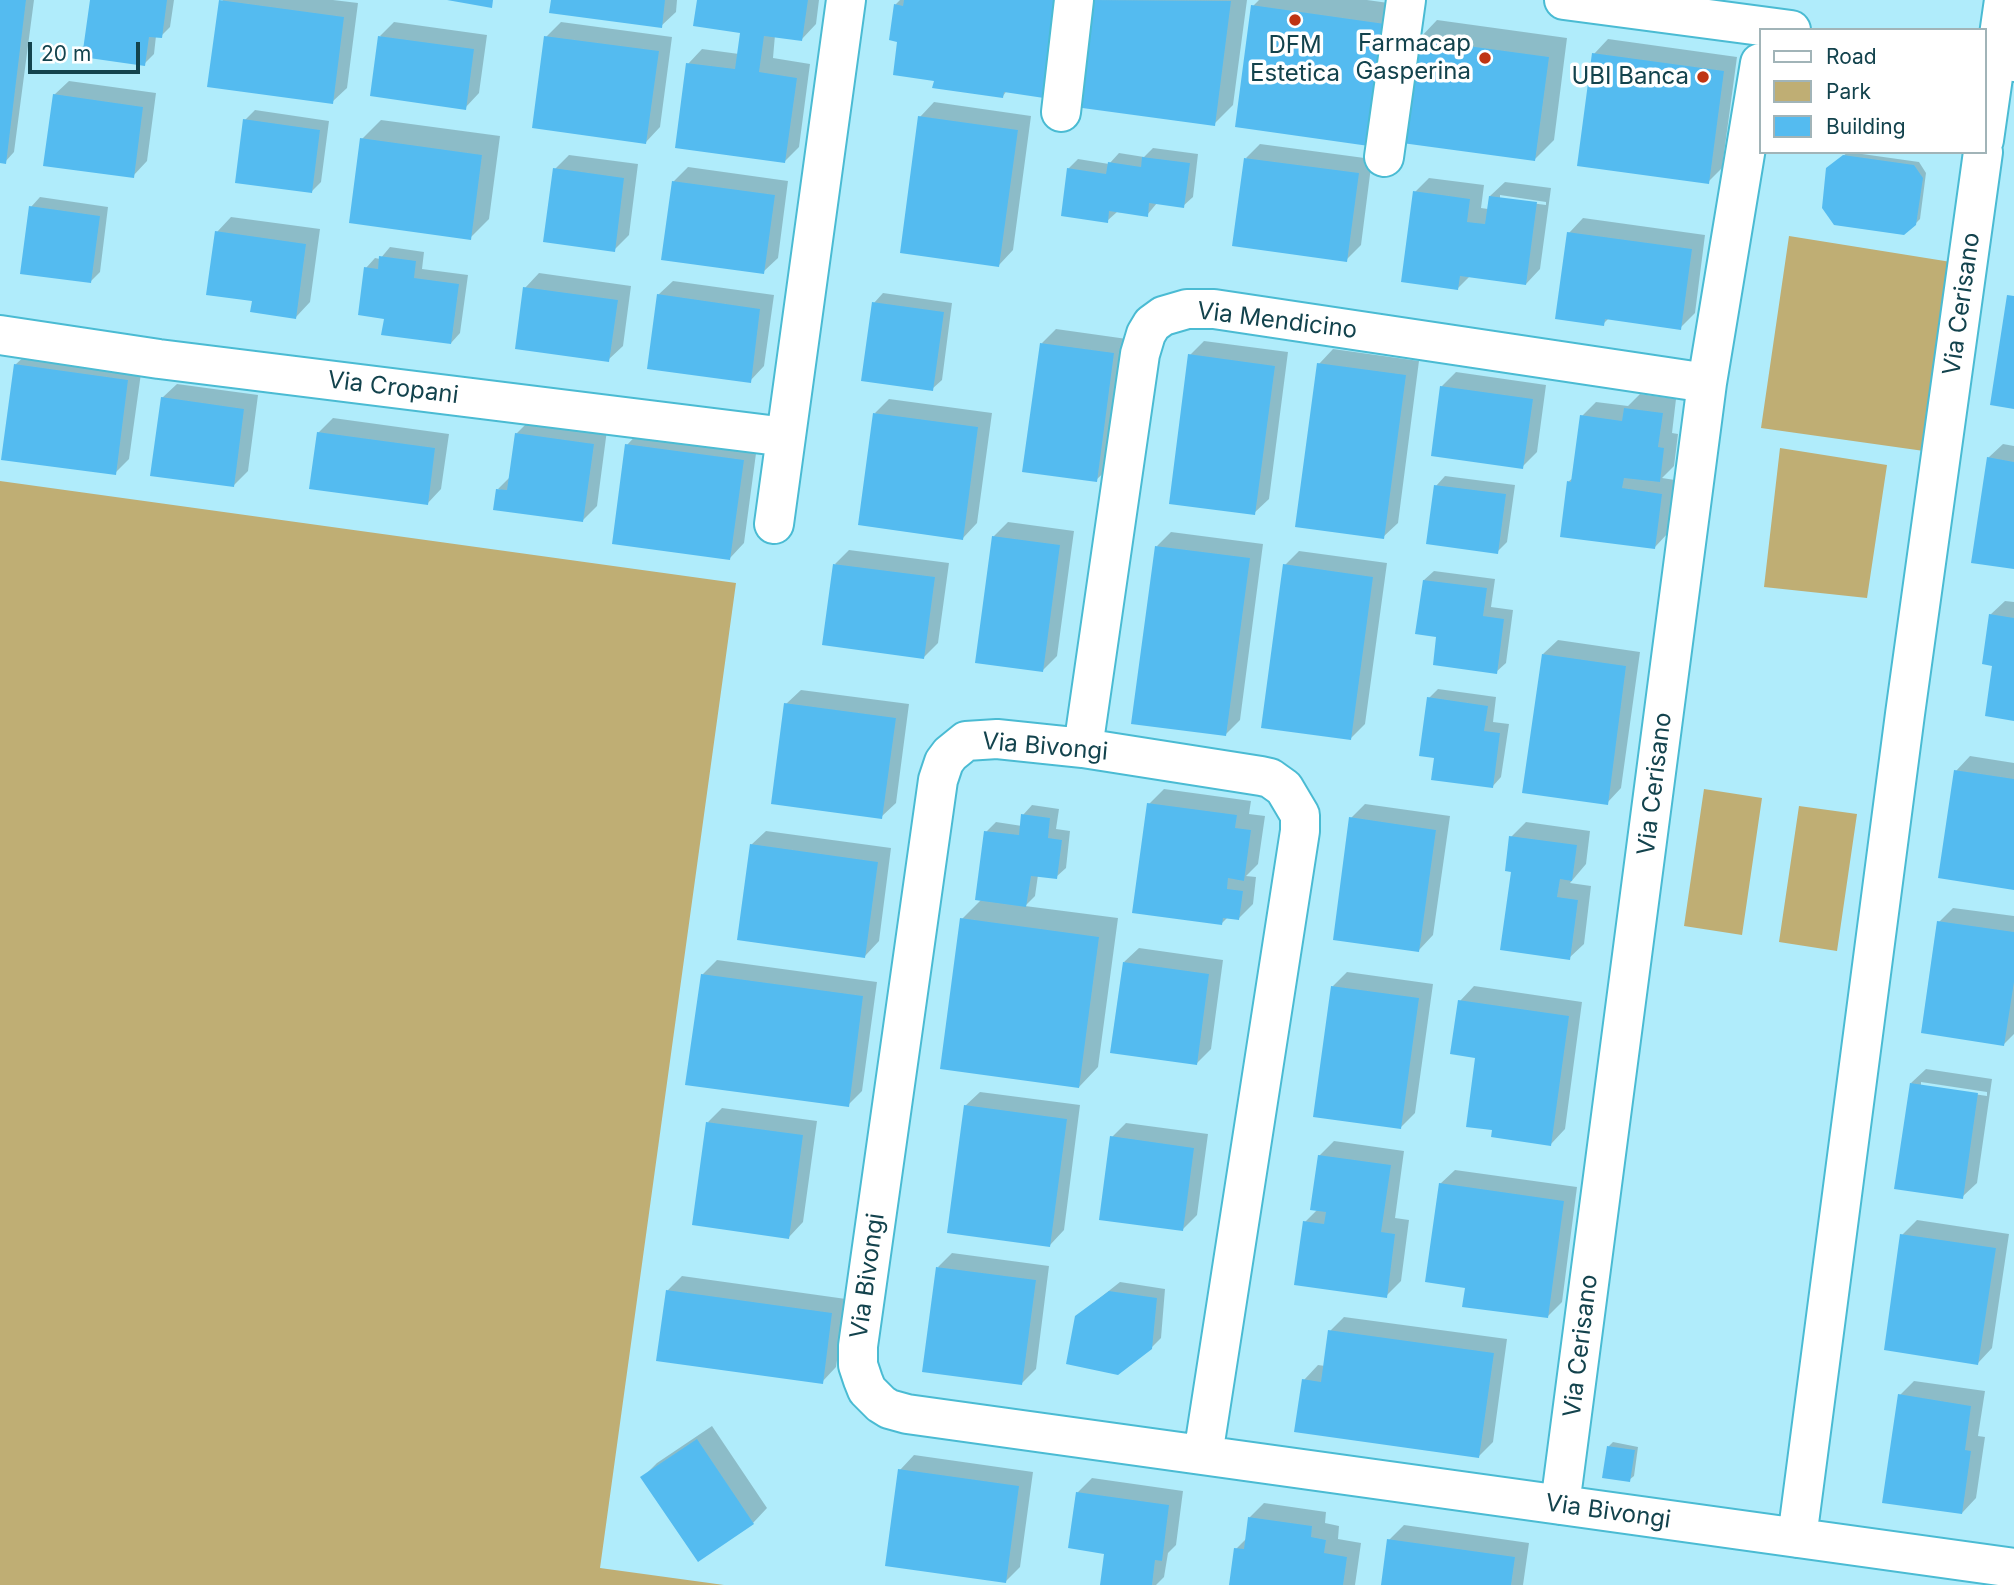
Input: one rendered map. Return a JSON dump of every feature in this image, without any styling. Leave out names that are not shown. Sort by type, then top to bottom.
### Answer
[{"type":"street","points":[[774,524],[846,0]]},
{"type":"street","points":[[1061,112],[1074,0]]},
{"type":"street","points":[[1384,157],[1406,0]]},
{"type":"street","points":[[1564,0],[1758,21]]},
{"type":"street","points":[[1986,129],[1998,60],[2004,0]]},
{"type":"street","name":"Via Cerisano","points":[[1560,1505],[1707,383],[1758,75]]},
{"type":"street","name":"Via Cerisano","points":[[1797,1538],[1905,714],[1983,154]]},
{"type":"street","name":"Via Mendicino","points":[[1083,748],[1140,354],[1152,324],[1163,316],[1187,309],[1214,309],[1707,383]]},
{"type":"street","name":"Via Cropani","points":[[0,335],[159,359],[786,437]]},
{"type":"street","name":"Via Bivongi","points":[[1203,1455],[1300,831],[1300,815],[1284,788],[1270,778],[1083,748],[977,739],[959,746],[944,762],[941,771],[859,1346],[858,1365],[867,1390],[881,1404],[898,1412],[1203,1455],[1560,1505],[2014,1568]]},
{"type":"green space","points":[[1789,236],[1951,262],[1924,451],[1761,428]]},
{"type":"green space","points":[[1780,448],[1887,465],[1867,598],[1764,587]]},
{"type":"green space","points":[[0,481],[736,583],[600,1568],[724,1585],[0,1585]]},
{"type":"green space","points":[[1704,789],[1762,798],[1742,935],[1684,926]]},
{"type":"green space","points":[[1799,806],[1857,814],[1837,951],[1779,942]]},
{"type":"building","points":[[0,0],[26,0],[6,164],[0,163]]},
{"type":"building","points":[[90,0],[167,0],[162,38],[149,37],[145,66],[82,57]]},
{"type":"building","points":[[219,0],[344,17],[333,104],[207,87]]},
{"type":"building","points":[[447,0],[493,0],[492,8]]},
{"type":"building","points":[[551,0],[665,0],[662,28],[549,13]]},
{"type":"building","points":[[697,0],[808,0],[802,41],[764,36],[759,72],[797,78],[785,163],[675,148],[686,63],[735,69],[740,33],[693,26]]},
{"type":"building","points":[[904,0],[1059,0],[1044,98],[1004,92],[1003,98],[932,88],[934,81],[893,75],[897,42],[889,40],[894,4],[903,6]]},
{"type":"building","points":[[1089,0],[1231,1],[1215,126],[1075,107]]},
{"type":"building","points":[[1251,5],[1392,25],[1376,147],[1235,127]]},
{"type":"building","points":[[378,36],[474,49],[466,110],[370,96]]},
{"type":"building","points":[[544,36],[659,51],[646,144],[532,128]]},
{"type":"building","points":[[1416,39],[1549,57],[1535,161],[1402,143]]},
{"type":"building","points":[[1592,53],[1724,71],[1709,184],[1577,166]]},
{"type":"building","points":[[53,94],[143,107],[134,178],[43,166]]},
{"type":"building","points":[[918,116],[1018,130],[999,267],[900,253]]},
{"type":"building","points":[[243,119],[320,130],[312,193],[235,183]]},
{"type":"building","points":[[360,138],[482,155],[471,240],[349,223]]},
{"type":"building","points":[[1843,155],[1914,165],[1923,178],[1916,225],[1904,235],[1834,225],[1822,208],[1826,168]]},
{"type":"building","points":[[1142,157],[1190,163],[1184,208],[1149,203],[1148,217],[1109,211],[1108,223],[1061,216],[1067,168],[1106,174],[1108,162],[1141,167]]},
{"type":"building","points":[[1244,158],[1359,173],[1347,262],[1232,246]]},
{"type":"building","points":[[553,168],[624,178],[615,252],[543,242]]},
{"type":"building","points":[[672,181],[775,195],[764,274],[661,260]]},
{"type":"building","points":[[1413,191],[1470,199],[1467,222],[1485,224],[1489,196],[1537,202],[1526,285],[1460,276],[1458,290],[1401,282]]},
{"type":"building","points":[[29,206],[100,216],[91,283],[20,274]]},
{"type":"building","points":[[215,231],[306,244],[296,319],[250,312],[252,301],[206,295]]},
{"type":"building","points":[[1567,232],[1692,249],[1681,330],[1605,319],[1604,326],[1555,319]]},
{"type":"building","points":[[379,256],[416,261],[414,278],[459,284],[451,344],[381,335],[384,319],[358,315],[364,267],[378,269]]},
{"type":"building","points":[[523,287],[618,300],[609,362],[515,349]]},
{"type":"building","points":[[657,294],[760,309],[751,383],[647,369]]},
{"type":"building","points":[[2007,295],[2014,296],[2014,409],[1990,405]]},
{"type":"building","points":[[872,302],[944,312],[933,391],[861,381]]},
{"type":"building","points":[[1040,343],[1114,353],[1097,482],[1022,472]]},
{"type":"building","points":[[1188,354],[1275,366],[1255,515],[1169,504]]},
{"type":"building","points":[[1317,363],[1406,375],[1384,539],[1295,527]]},
{"type":"building","points":[[14,364],[128,380],[116,475],[1,460]]},
{"type":"building","points":[[1440,386],[1533,399],[1523,469],[1431,456]]},
{"type":"building","points":[[161,397],[244,409],[234,487],[150,476]]},
{"type":"building","points":[[1624,408],[1663,413],[1658,447],[1664,448],[1660,482],[1624,478],[1622,488],[1662,494],[1655,549],[1560,537],[1567,481],[1571,482],[1580,415],[1622,421]]},
{"type":"building","points":[[873,413],[978,427],[963,540],[858,525]]},
{"type":"building","points":[[317,432],[435,448],[428,505],[309,489]]},
{"type":"building","points":[[515,433],[594,444],[583,522],[493,510],[496,489],[507,490]]},
{"type":"building","points":[[625,444],[744,460],[730,560],[612,544]]},
{"type":"building","points":[[1987,457],[2014,462],[2014,569],[1971,563]]},
{"type":"building","points":[[1434,485],[1506,494],[1498,554],[1426,544]]},
{"type":"building","points":[[992,536],[1060,545],[1043,672],[975,663]]},
{"type":"building","points":[[1155,546],[1250,558],[1226,736],[1131,724]]},
{"type":"building","points":[[833,564],[935,577],[924,659],[822,645]]},
{"type":"building","points":[[1283,564],[1373,577],[1351,740],[1261,728]]},
{"type":"building","points":[[1423,580],[1487,588],[1483,616],[1504,619],[1497,674],[1433,665],[1436,637],[1415,634]]},
{"type":"building","points":[[1989,614],[2014,618],[2014,721],[1985,716],[1992,666],[1982,664]]},
{"type":"building","points":[[1542,654],[1626,666],[1608,805],[1522,793]]},
{"type":"building","points":[[1427,697],[1488,706],[1484,731],[1500,733],[1493,788],[1431,780],[1434,758],[1419,756]]},
{"type":"building","points":[[784,703],[896,718],[882,819],[771,804]]},
{"type":"building","points":[[1954,770],[2014,779],[2014,890],[1938,878]]},
{"type":"building","points":[[1147,803],[1237,815],[1235,828],[1251,830],[1244,881],[1228,878],[1227,889],[1243,891],[1239,920],[1223,918],[1222,925],[1132,913]]},
{"type":"building","points":[[1021,814],[1050,818],[1048,838],[1062,840],[1057,879],[1031,876],[1026,907],[975,900],[984,831],[1019,835]]},
{"type":"building","points":[[1349,817],[1436,830],[1419,952],[1333,940]]},
{"type":"building","points":[[1509,836],[1577,845],[1572,881],[1560,879],[1557,897],[1578,900],[1570,960],[1500,950],[1511,872],[1505,871]]},
{"type":"building","points":[[750,844],[878,862],[865,958],[737,940]]},
{"type":"building","points":[[960,918],[1099,937],[1079,1088],[940,1069]]},
{"type":"building","points":[[1937,921],[2014,932],[2014,982],[2004,1046],[1921,1033]]},
{"type":"building","points":[[1123,962],[1209,974],[1197,1065],[1110,1053]]},
{"type":"building","points":[[701,974],[863,996],[849,1107],[685,1085]]},
{"type":"building","points":[[1331,986],[1419,998],[1401,1129],[1313,1117]]},
{"type":"building","points":[[1458,1000],[1569,1016],[1551,1146],[1491,1137],[1492,1130],[1466,1127],[1475,1058],[1450,1054]]},
{"type":"building","points":[[1910,1083],[1978,1093],[1963,1199],[1894,1189]]},
{"type":"building","points":[[964,1105],[1067,1119],[1050,1247],[947,1233]]},
{"type":"building","points":[[706,1122],[803,1135],[789,1239],[692,1225]]},
{"type":"building","points":[[1110,1136],[1194,1148],[1183,1231],[1099,1220]]},
{"type":"building","points":[[1318,1155],[1391,1165],[1381,1232],[1395,1234],[1387,1298],[1294,1285],[1303,1221],[1324,1224],[1326,1212],[1310,1210]]},
{"type":"building","points":[[1439,1183],[1564,1201],[1548,1318],[1462,1307],[1465,1288],[1425,1282]]},
{"type":"building","points":[[1900,1234],[1996,1248],[1978,1365],[1884,1350]]},
{"type":"building","points":[[936,1267],[1036,1280],[1022,1385],[922,1372]]},
{"type":"building","points":[[666,1290],[832,1313],[823,1384],[656,1361]]},
{"type":"building","points":[[1109,1291],[1157,1298],[1152,1349],[1118,1375],[1066,1364],[1075,1316]]},
{"type":"building","points":[[1328,1330],[1494,1353],[1479,1458],[1294,1432],[1302,1379],[1321,1382]]},
{"type":"building","points":[[1898,1394],[1971,1406],[1965,1450],[1971,1451],[1962,1514],[1882,1503]]},
{"type":"building","points":[[697,1439],[754,1524],[698,1562],[640,1477]]},
{"type":"building","points":[[1607,1446],[1635,1450],[1630,1482],[1602,1478]]},
{"type":"building","points":[[898,1469],[1019,1486],[1006,1583],[885,1566]]},
{"type":"building","points":[[1076,1492],[1169,1505],[1162,1561],[1155,1560],[1152,1585],[1100,1585],[1104,1554],[1068,1548]]},
{"type":"building","points":[[1248,1517],[1312,1526],[1311,1537],[1326,1540],[1324,1553],[1347,1557],[1343,1585],[1229,1585],[1234,1548],[1244,1549]]},
{"type":"building","points":[[1387,1539],[1515,1557],[1511,1585],[1381,1585]]},
{"type":"place","name":"DFM Estetica","points":[[1295,20]]},
{"type":"place","name":"Farmacap Gasperina","points":[[1485,58]]},
{"type":"place","name":"UBI Banca","points":[[1703,77]]}]
